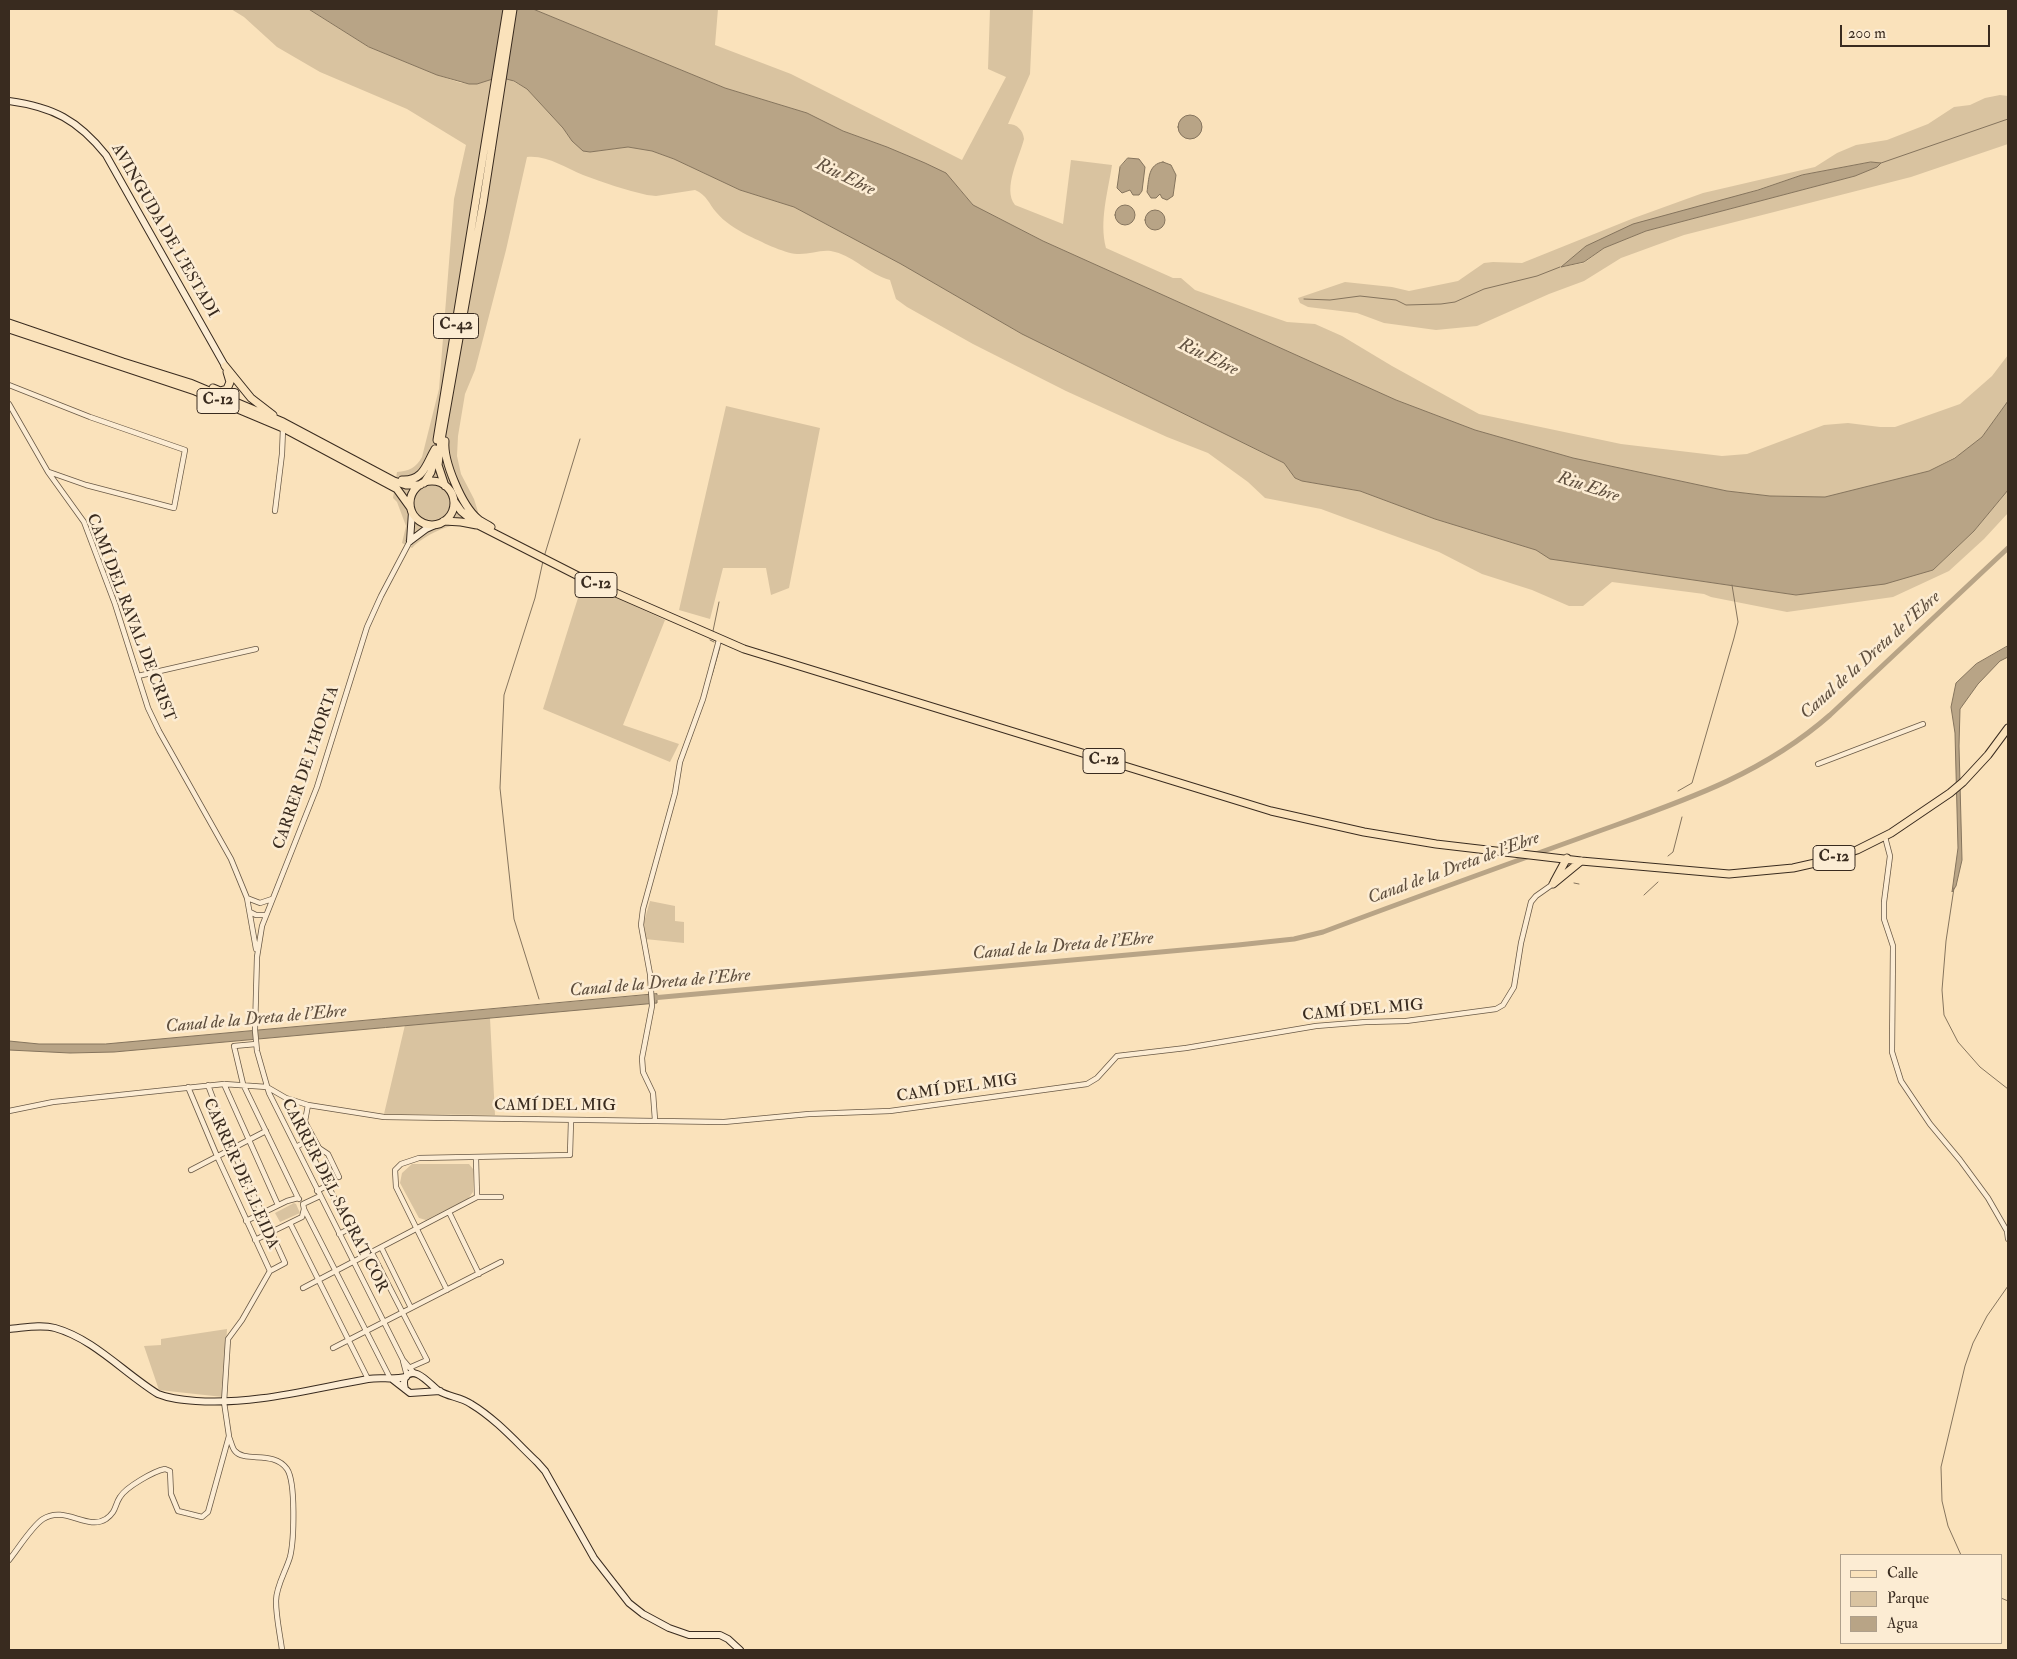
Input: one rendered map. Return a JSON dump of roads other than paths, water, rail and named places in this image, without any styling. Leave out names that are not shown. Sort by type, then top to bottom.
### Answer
[{"type":"main road","name":"C-42","points":[[445,486],[438,466],[480,203],[507,9]]},
{"type":"main road","name":"C-42","points":[[422,484],[433,467],[513,9]]},
{"type":"main road","name":"C-12","points":[[9,322],[75,347],[190,383],[283,425],[400,484],[422,484],[435,481],[445,486],[451,492],[454,501],[461,511],[478,525],[592,582],[719,640],[786,663],[1271,811],[1386,837],[1511,854],[1728,874],[1793,868],[1824,861],[1857,850],[1884,837],[1950,793],[1963,782],[1988,755],[2008,728]]},
{"type":"main road","name":"C-12","points":[[9,329],[195,391],[283,425],[397,489],[420,522],[435,525],[444,521],[478,525]]},
{"type":"main road","points":[[190,383],[224,391],[230,382],[225,366]]},
{"type":"main road","points":[[225,366],[251,398],[283,425]]},
{"type":"main road","points":[[447,414],[445,453],[449,469],[467,506],[477,518],[505,534],[514,543]]},
{"type":"main road","points":[[380,474],[398,480],[413,479],[423,473],[435,449]]},
{"type":"main road","points":[[411,510],[412,494],[422,484]]},
{"type":"main road","points":[[444,521],[452,512],[454,501]]},
{"type":"main road","points":[[1556,857],[1560,868]]},
{"type":"main road","points":[[1567,858],[1571,869]]},
{"type":"main road","points":[[1554,884],[1560,868],[1567,858]]},
{"type":"main road","points":[[1554,884],[1581,861]]},
{"type":"main road","points":[[1560,868],[1571,869]]},
{"type":"street","name":"AVINGUDA DE L'ESTADI","points":[[9,101],[49,110],[72,121],[91,136],[106,155],[225,366]]},
{"type":"street","points":[[9,385],[90,417],[185,450],[174,508],[86,485],[48,472]]},
{"type":"street","name":"CAMÍ DEL RAVAL DE CRIST","points":[[9,404],[48,472],[84,522],[115,604],[148,708],[158,730],[231,859],[247,898],[257,957]]},
{"type":"street","points":[[275,511],[282,454],[283,425]]},
{"type":"street","points":[[410,541],[411,510]]},
{"type":"street","points":[[410,541],[435,525]]},
{"type":"street","name":"CARRER DE L'HORTA","points":[[256,1042],[257,957],[266,914],[318,787],[367,627],[410,541]]},
{"type":"street","points":[[655,1120],[654,1093],[644,1072],[642,1058],[652,1004],[650,974],[641,925],[643,909],[675,793],[680,762],[700,708],[719,640]]},
{"type":"street","points":[[138,676],[256,650]]},
{"type":"street","points":[[1818,764],[1923,724]]},
{"type":"street","points":[[1884,837],[1890,856],[1884,902],[1884,919],[1893,946],[1892,1052],[1901,1081],[1930,1124],[1988,1198],[2007,1231],[2008,1239]]},
{"type":"street","name":"CAMÍ DEL MIG","points":[[9,1111],[53,1102],[188,1086],[243,1084],[267,1088],[286,1098],[308,1105],[384,1117],[724,1122],[809,1114],[890,1111],[1087,1084],[1097,1078],[1117,1056],[1186,1048],[1316,1026],[1406,1021],[1496,1009],[1509,998],[1514,987],[1521,944],[1531,902],[1536,896],[1554,884]]},
{"type":"street","points":[[247,898],[256,903],[266,914]]},
{"type":"street","points":[[256,903],[272,899]]},
{"type":"street","points":[[250,912],[256,915],[266,914]]},
{"type":"street","points":[[256,1042],[234,1046],[243,1084],[298,1198],[391,1379],[412,1393],[440,1391]]},
{"type":"street","name":"CARRER DEL SAGRAT COR","points":[[256,1042],[267,1088],[403,1360]]},
{"type":"street","points":[[224,1084],[278,1205]]},
{"type":"street","points":[[208,1085],[232,1148],[262,1213]]},
{"type":"street","name":"CARRER DE LLEIDA","points":[[188,1086],[217,1156],[270,1271]]},
{"type":"street","points":[[308,1105],[306,1126],[319,1148],[328,1154],[339,1177]]},
{"type":"street","points":[[447,1290],[396,1187],[395,1170],[401,1164],[419,1158],[570,1156],[571,1120]]},
{"type":"street","points":[[191,1170],[266,1132]]},
{"type":"street","points":[[296,1147],[305,1142],[350,1229],[339,1234]]},
{"type":"street","points":[[476,1158],[478,1197]]},
{"type":"street","points":[[317,1190],[328,1185]]},
{"type":"street","points":[[303,1207],[320,1196]]},
{"type":"street","points":[[302,1288],[382,1249],[478,1197],[501,1196]]},
{"type":"street","points":[[246,1221],[278,1205],[298,1198]]},
{"type":"street","points":[[255,1240],[302,1217],[303,1207]]},
{"type":"street","points":[[449,1212],[479,1274]]},
{"type":"street","points":[[290,1222],[368,1379]]},
{"type":"street","points":[[271,1232],[286,1263],[270,1271],[242,1320],[228,1339],[224,1402],[229,1436],[234,1451],[240,1455],[264,1457],[278,1461],[287,1469],[291,1478],[294,1534],[290,1556],[276,1599],[282,1650]]},
{"type":"street","points":[[382,1249],[411,1308]]},
{"type":"street","points":[[9,1329],[38,1326],[55,1328],[88,1344],[158,1394],[171,1399],[224,1402],[301,1393],[368,1379],[391,1379],[406,1376],[427,1360],[372,1253]]},
{"type":"street","points":[[333,1348],[501,1262]]},
{"type":"street","points":[[403,1360],[440,1391],[461,1398],[478,1408],[545,1471],[594,1558],[629,1603],[643,1614],[669,1628],[689,1635],[720,1635],[728,1639],[740,1650]]},
{"type":"street","points":[[403,1360],[406,1376],[405,1389]]},
{"type":"street","points":[[419,1392],[424,1386],[423,1378]]},
{"type":"street","points":[[9,1560],[42,1519],[60,1514],[94,1522],[104,1520],[114,1512],[120,1497],[156,1471],[165,1469],[170,1472],[171,1494],[178,1511],[202,1517],[208,1512],[229,1436]]},
{"type":"water","name":"Riu Ebre","points":[[309,9],[533,9],[725,88],[807,113],[843,131],[925,163],[946,173],[973,205],[1043,241],[1396,400],[1475,430],[1573,458],[1727,491],[1770,496],[1825,497],[1929,471],[1955,458],[1982,437],[2008,401],[2008,490],[1974,531],[1933,570],[1885,584],[1796,595],[1550,559],[1536,550],[1435,519],[1360,491],[1302,481],[1295,478],[1284,463],[1022,334],[901,264],[794,207],[740,190],[674,159],[652,151],[628,147],[590,152],[583,151],[527,89],[514,81],[499,77],[477,84],[469,84],[437,75],[369,47]]},
{"type":"water","points":[[1190,115],[1198,119],[1202,127],[1198,135],[1190,139],[1182,135],[1178,127],[1182,119]]},
{"type":"water","points":[[1128,158],[1139,159],[1145,167],[1142,191],[1139,195],[1133,195],[1130,190],[1122,193],[1117,188],[1120,167]]},
{"type":"water","points":[[1163,162],[1171,165],[1176,175],[1173,196],[1167,200],[1162,198],[1160,194],[1156,198],[1151,198],[1147,192],[1152,169],[1158,163]]},
{"type":"water","points":[[1871,162],[1881,163],[1877,167],[1855,176],[1646,231],[1604,248],[1584,262],[1561,267],[1586,246],[1633,224],[1758,190],[1802,175]]},
{"type":"water","points":[[1121,205],[1129,205],[1135,211],[1135,219],[1129,225],[1121,225],[1115,219],[1115,211]]},
{"type":"water","points":[[1151,210],[1159,210],[1165,216],[1165,224],[1159,230],[1151,230],[1145,224],[1145,216]]},
{"type":"water","points":[[2008,646],[2008,657],[2000,661],[1978,684],[1960,709],[1962,860],[1956,886],[1952,892],[1958,848],[1955,733],[1951,707],[1956,683],[1976,664]]},
{"type":"water","points":[[657,994],[657,1003],[114,1052],[70,1053],[9,1050],[9,1041],[39,1044],[105,1044]]},
{"type":"waterway","points":[[1881,163],[2008,119]]},
{"type":"waterway","points":[[1304,299],[1330,300],[1360,296],[1396,300],[1406,305],[1441,304],[1455,302],[1484,289],[1537,276],[1560,267]]},
{"type":"waterway","points":[[544,557],[580,439]]},
{"type":"waterway","name":"Canal de la Dreta de l'Ebre","points":[[652,998],[1238,945],[1294,939],[1323,932],[1679,802],[1742,774],[1802,738],[1830,715],[2008,548]]},
{"type":"waterway","points":[[539,999],[514,919],[500,788],[504,695],[535,598],[543,561]]},
{"type":"waterway","points":[[1678,791],[1692,783],[1734,638],[1738,622],[1732,585]]},
{"type":"waterway","points":[[713,631],[719,602]]},
{"type":"waterway","points":[[710,640],[714,642]]},
{"type":"waterway","points":[[712,675],[720,647]]},
{"type":"waterway","points":[[1668,856],[1673,852],[1682,817]]},
{"type":"waterway","points":[[1644,895],[1658,882]]},
{"type":"waterway","points":[[1574,883],[1579,884]]},
{"type":"waterway","points":[[1954,888],[1946,941],[1942,990],[1944,1015],[1958,1042],[1980,1067],[2008,1089]]},
{"type":"waterway","points":[[1961,1554],[1948,1526],[1942,1501],[1941,1467],[1965,1366],[1973,1343],[1987,1316],[2008,1286]]},
{"type":"waterway","points":[[2002,1598],[2008,1601]]}]
